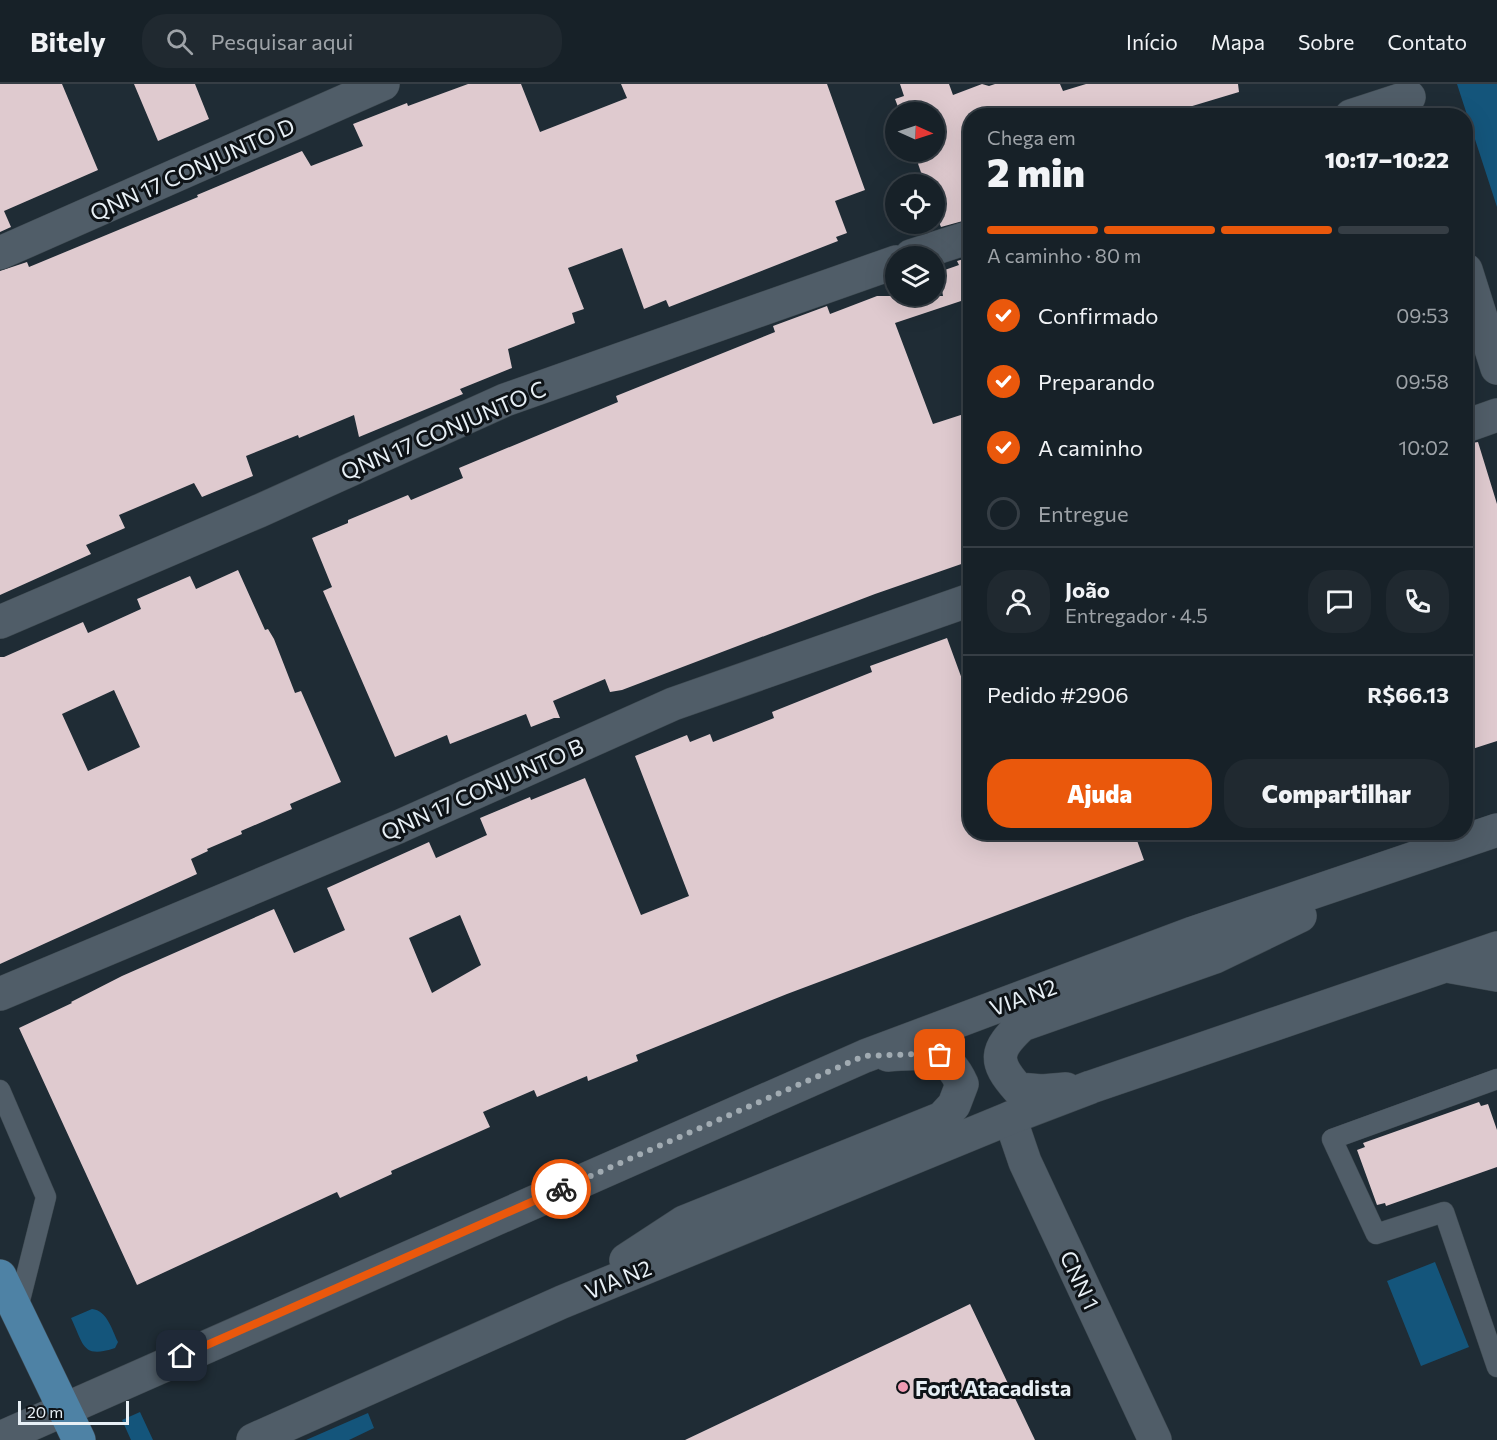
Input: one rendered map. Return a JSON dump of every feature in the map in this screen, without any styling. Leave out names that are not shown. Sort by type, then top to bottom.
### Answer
[{"type":"main road","name":"QNN 17 CONJUNTO D","points":[[0,253],[383,84]]},
{"type":"main road","points":[[1379,108],[1410,99]]},
{"type":"main road","points":[[942,246],[963,239]]},
{"type":"main road","name":"QNN 17 CONJUNTO C","points":[[0,622],[259,511],[505,400],[885,266]]},
{"type":"main road","points":[[1473,292],[1497,368]]},
{"type":"main road","points":[[1473,424],[1497,415]]},
{"type":"main road","name":"QNN 17 CONJUNTO B","points":[[0,994],[398,827],[673,704],[963,602]]},
{"type":"main road","name":"VIA N2","points":[[1473,838],[1497,830]]},
{"type":"main road","name":"VIA N2","points":[[0,1438],[864,1056],[1193,933],[1467,840]]},
{"type":"main road","points":[[1091,1087],[1042,1091],[1018,1089],[1000,1067],[1001,1052],[1006,1040],[1022,1025],[1215,957],[1432,852]]},
{"type":"main road","name":"VIA N2","points":[[253,1440],[562,1302],[1010,1118],[1091,1087],[1497,948]]},
{"type":"main road","points":[[1442,966],[1497,975]]},
{"type":"main road","points":[[562,1302],[684,1222],[942,1118],[954,1105],[962,1084],[955,1067],[940,1055],[864,1056]]},
{"type":"main road","name":"CNN 1","points":[[1010,1118],[1025,1162],[1155,1440]]},
{"type":"main road","points":[[0,1276],[79,1440]]},
{"type":"lane","points":[[1497,1079],[1332,1139],[1376,1234],[1444,1212],[1497,1367]]},
{"type":"lane","points":[[0,1090],[46,1197],[17,1312]]},
{"type":"shaded area","points":[[1457,84],[1497,84],[1497,207],[1473,133],[1473,108],[1465,108]]},
{"type":"shaded area","points":[[1435,1262],[1469,1347],[1421,1366],[1387,1281]]},
{"type":"shaded area","points":[[92,1309],[102,1313],[108,1321],[118,1342],[115,1348],[96,1352],[90,1350],[82,1342],[71,1318]]},
{"type":"shaded area","points":[[140,1412],[153,1440],[131,1440],[122,1420]]},
{"type":"shaded area","points":[[368,1413],[374,1428],[349,1440],[306,1440]]},
{"type":"building","points":[[0,84],[62,84],[98,170],[4,211],[11,227],[0,232]]},
{"type":"building","points":[[134,84],[195,84],[209,119],[158,141]]},
{"type":"building","points":[[468,84],[521,84],[540,132],[627,98],[621,84],[827,84],[865,190],[835,201],[847,233],[836,237],[838,241],[669,307],[666,300],[644,309],[622,248],[568,268],[584,309],[572,313],[575,323],[508,349],[512,368],[460,389],[463,394],[359,437],[354,415],[299,438],[298,435],[246,456],[253,476],[202,497],[194,483],[119,515],[125,528],[86,545],[91,554],[0,595],[0,271],[27,262],[29,267],[302,151],[311,166],[363,146],[353,124],[407,103],[408,106]]},
{"type":"building","points":[[900,84],[949,84],[953,95],[982,84],[989,86],[995,84],[1060,84],[1063,91],[1086,84],[1238,84],[1239,92],[1186,108],[963,108],[963,221],[945,226],[945,174],[922,174],[917,162],[945,162],[945,102],[896,102],[895,99],[904,96]]},
{"type":"building","points":[[963,259],[963,300],[895,323],[933,424],[963,414],[963,563],[875,594],[622,690],[610,692],[605,679],[553,701],[560,718],[531,727],[526,714],[450,744],[447,735],[395,757],[323,591],[332,587],[312,538],[408,495],[411,500],[463,478],[459,468],[618,402],[616,396],[775,332],[773,326],[827,306],[830,314],[877,296],[885,296],[885,306],[945,306],[945,270],[959,265],[957,261]]},
{"type":"building","points":[[1478,442],[1497,504],[1497,741],[1473,749],[1473,443]]},
{"type":"building","points":[[238,570],[265,630],[268,629],[274,639],[295,693],[301,691],[341,782],[290,804],[292,809],[241,831],[242,834],[207,849],[208,851],[191,859],[197,874],[0,964],[0,657],[83,622],[88,633],[141,609],[137,599],[190,576],[196,589]],"holes":[[[114,690],[140,747],[88,771],[62,714]]]},
{"type":"building","points":[[947,638],[963,682],[963,840],[1137,840],[1144,860],[787,994],[636,1055],[638,1061],[588,1081],[587,1076],[537,1097],[534,1090],[483,1112],[490,1127],[391,1171],[392,1174],[340,1198],[337,1192],[137,1285],[19,1028],[122,976],[274,909],[294,953],[345,930],[327,888],[429,842],[436,858],[487,835],[480,818],[530,797],[531,800],[585,778],[641,915],[689,896],[635,756],[687,735],[690,742],[710,734],[713,742],[774,718],[772,712],[872,672],[870,666]],"holes":[[[460,915],[481,965],[432,993],[409,938]]]},
{"type":"building","points":[[1479,1102],[1481,1106],[1488,1104],[1497,1130],[1497,1167],[1386,1206],[1385,1203],[1377,1205],[1357,1150],[1365,1147],[1363,1143]]},
{"type":"building","name":"Fort Atacadista","points":[[970,1304],[1035,1440],[685,1440],[906,1335]]},
{"type":"way so far","points":[[561,1189],[864,1056],[940,1055]]},
{"type":"place","name":"Fort Atacadista","points":[[903,1387]]},
{"type":"route","points":[[182,1356],[561,1189]]}]
